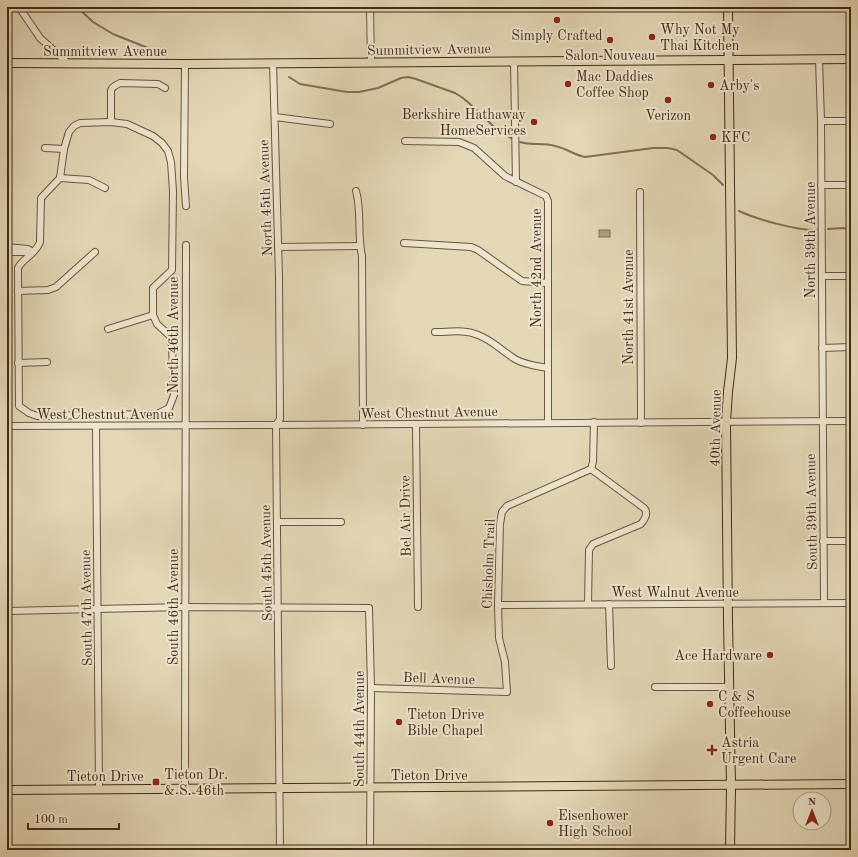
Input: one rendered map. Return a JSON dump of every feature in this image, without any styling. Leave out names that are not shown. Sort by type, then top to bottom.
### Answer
[{"type":"main road","name":"40th Avenue","points":[[728,7],[732,358],[726,422],[729,686],[732,786],[730,850]]},
{"type":"main road","name":"Summitview Avenue","points":[[7,63],[185,64],[851,59]]},
{"type":"main road","name":"Tieton Drive","points":[[7,790],[851,784]]},
{"type":"street","points":[[17,7],[21,10],[40,38],[69,64]]},
{"type":"street","points":[[370,7],[371,63]]},
{"type":"street","name":"North 39th Avenue","points":[[820,60],[822,185],[822,421]]},
{"type":"street","points":[[514,62],[516,182]]},
{"type":"street","name":"North 45th Avenue","points":[[273,63],[279,277]]},
{"type":"street","points":[[185,64],[186,206]]},
{"type":"street","points":[[111,122],[111,90],[116,84],[158,84],[165,88]]},
{"type":"street","points":[[275,117],[330,124]]},
{"type":"street","points":[[821,121],[851,122]]},
{"type":"street","points":[[111,122],[127,124],[153,136],[162,143],[168,152],[171,162],[172,191],[172,270],[153,288],[153,315],[157,324],[170,336],[172,346],[174,394],[169,408],[157,414],[37,416],[29,414],[19,406],[18,268],[22,262],[38,247],[40,242],[41,198],[60,178],[64,149],[69,132],[74,126],[80,124],[111,122]]},
{"type":"street","name":"North 42nd Avenue","points":[[405,141],[459,142],[474,148],[505,176],[546,196],[548,201],[548,422]]},
{"type":"street","points":[[45,148],[64,149]]},
{"type":"street","points":[[60,178],[89,180],[105,188]]},
{"type":"street","points":[[822,185],[851,185]]},
{"type":"street","points":[[172,191],[185,190]]},
{"type":"street","points":[[356,191],[359,203],[360,246],[362,256],[363,425]]},
{"type":"street","name":"North 41st Avenue","points":[[640,192],[640,423]]},
{"type":"street","points":[[404,244],[471,247],[478,250],[522,281],[548,283]]},
{"type":"street","name":"North 46th Avenue","points":[[185,425],[186,245]]},
{"type":"street","points":[[278,247],[360,246]]},
{"type":"street","points":[[7,247],[28,249],[33,252]]},
{"type":"street","points":[[7,252],[33,252]]},
{"type":"street","points":[[18,291],[48,290],[56,287],[95,252]]},
{"type":"street","points":[[822,276],[851,276]]},
{"type":"street","name":"South 45th Avenue","points":[[279,277],[280,419],[276,426],[279,776],[281,788],[280,850]]},
{"type":"street","points":[[108,329],[153,315]]},
{"type":"street","points":[[435,332],[466,332],[478,334],[489,340],[516,360],[548,368]]},
{"type":"street","points":[[822,348],[851,347]]},
{"type":"street","points":[[18,363],[47,362]]},
{"type":"street","name":"South 39th Avenue","points":[[822,421],[824,603]]},
{"type":"street","name":"West Chestnut Avenue","points":[[7,426],[276,426],[548,422],[640,423],[851,421]]},
{"type":"street","points":[[588,604],[589,550],[594,544],[641,524],[646,517],[646,510],[644,508],[591,469],[593,462],[594,422]]},
{"type":"street","name":"Bel Air Drive","points":[[416,424],[418,607]]},
{"type":"street","name":"South 46th Avenue","points":[[185,425],[185,788]]},
{"type":"street","name":"South 47th Avenue","points":[[96,426],[99,789]]},
{"type":"street","name":"Chisholm Trail","points":[[507,692],[505,662],[499,638],[498,605],[500,524],[502,512],[507,506],[591,469]]},
{"type":"street","points":[[278,522],[341,522]]},
{"type":"street","points":[[823,541],[851,541]]},
{"type":"street","name":"West Walnut Avenue","points":[[498,605],[851,603]]},
{"type":"street","points":[[609,604],[611,666]]},
{"type":"street","points":[[7,610],[185,607],[278,608]]},
{"type":"street","name":"South 44th Avenue","points":[[278,608],[369,608],[371,688],[370,850]]},
{"type":"street","points":[[655,687],[729,686]]},
{"type":"street","name":"Bell Avenue","points":[[371,688],[507,692]]},
{"type":"street","points":[[7,790],[7,850]]},
{"type":"shaded area","points":[[599,230],[610,230],[610,237],[599,237]]},
{"type":"waterway","points":[[77,7],[93,22],[113,34],[158,52]]},
{"type":"waterway","points":[[289,77],[300,84],[347,92],[359,92],[378,88],[401,78],[408,77],[416,79],[455,93],[478,111],[497,130],[511,138]]},
{"type":"waterway","points":[[520,142],[551,145],[585,157],[653,148],[668,148],[677,150],[713,175],[723,185]]},
{"type":"waterway","points":[[739,211],[777,224],[799,229],[817,230]]},
{"type":"waterway","points":[[828,229],[843,228],[851,230]]},
{"type":"place","name":"Simply Crafted","points":[[557,20]]},
{"type":"place","name":"Why Not My Thai Kitchen","points":[[652,37]]},
{"type":"place","name":"Salon Nouveau","points":[[610,40]]},
{"type":"place","name":"Mac Daddies Coffee Shop","points":[[568,84]]},
{"type":"place","name":"Arby's","points":[[711,85]]},
{"type":"place","name":"Verizon","points":[[668,100]]},
{"type":"place","name":"Berkshire Hathaway HomeServices","points":[[534,122]]},
{"type":"place","name":"KFC","points":[[713,137]]},
{"type":"place","name":"Ace Hardware","points":[[770,655]]},
{"type":"place","name":"C & S Coffeehouse","points":[[710,704]]},
{"type":"place","name":"Tieton Drive Bible Chapel","points":[[399,722]]},
{"type":"place","name":"Astria Urgent Care","points":[[712,750]]},
{"type":"place","name":"Tieton Dr. & S. 46th","points":[[156,782]]},
{"type":"place","name":"Eisenhower High School","points":[[550,823]]}]
